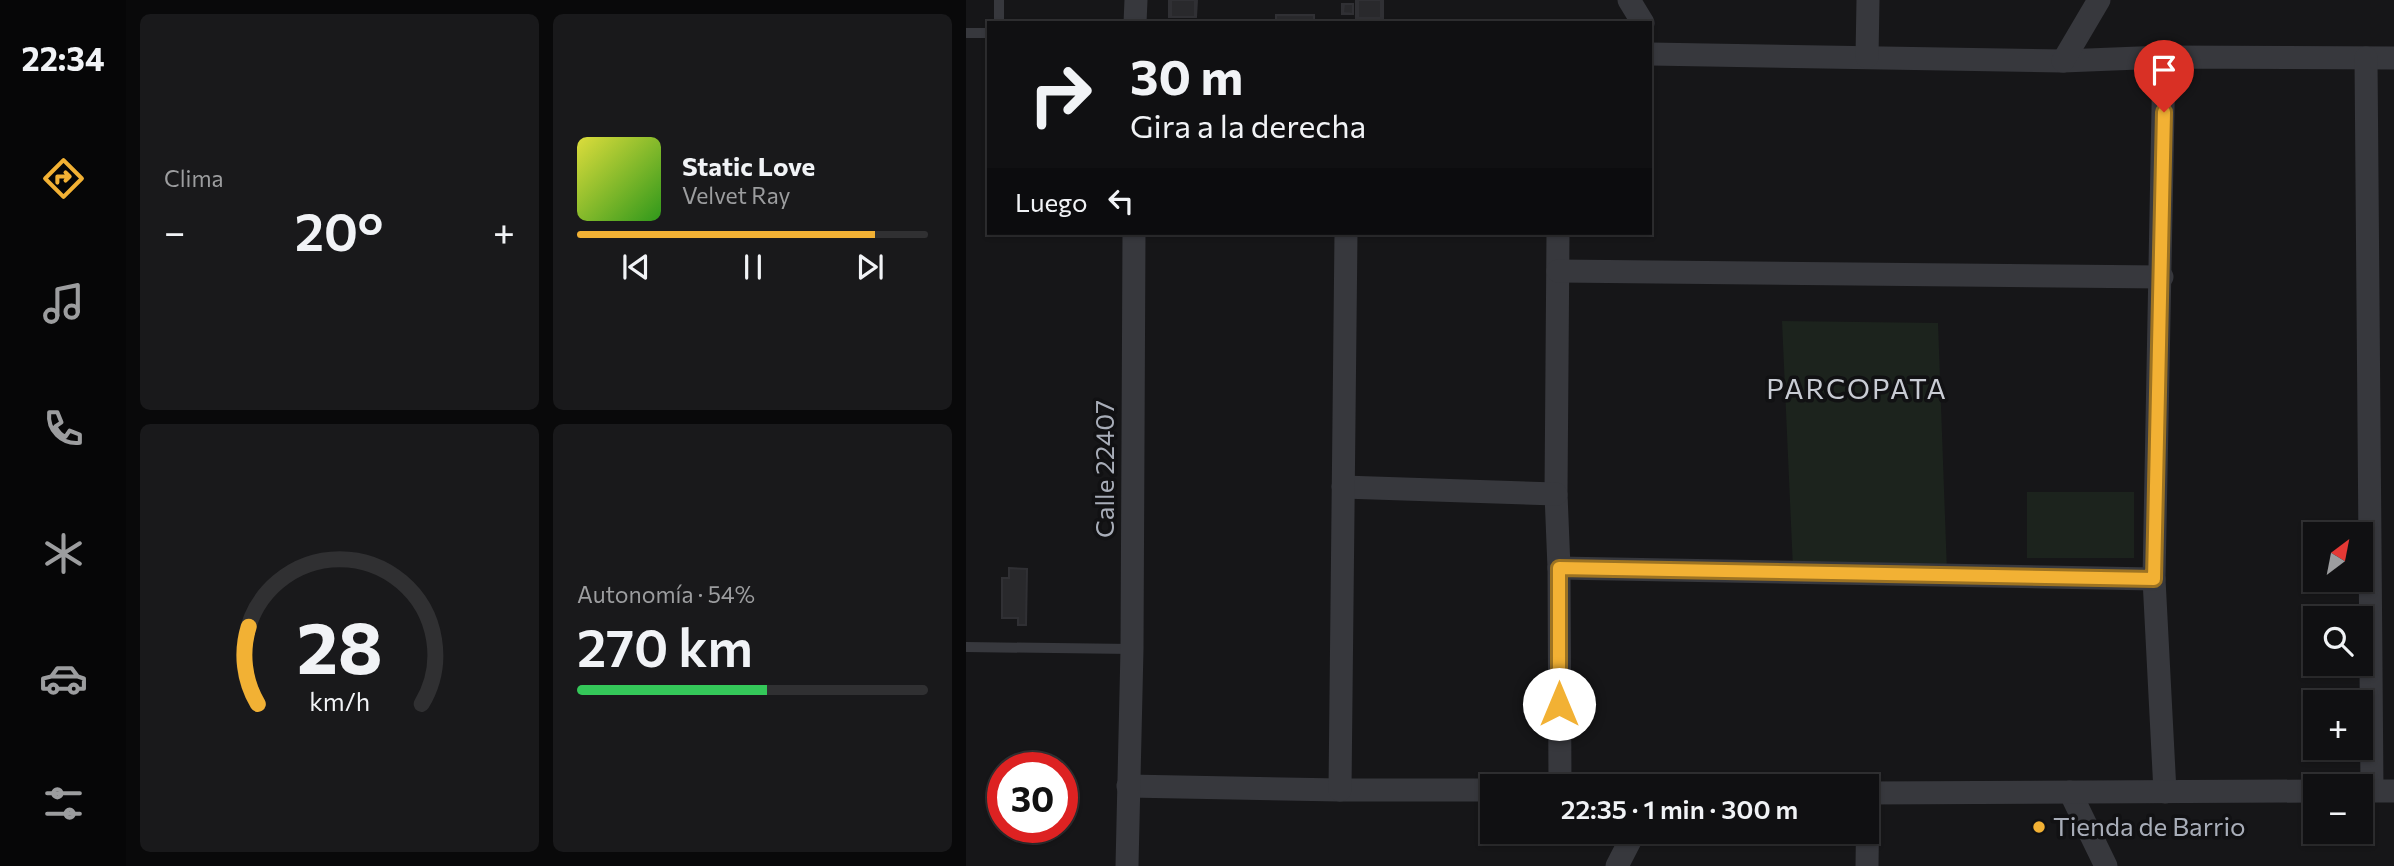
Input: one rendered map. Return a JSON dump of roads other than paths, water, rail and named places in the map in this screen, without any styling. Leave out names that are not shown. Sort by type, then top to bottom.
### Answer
[{"type":"street","points":[[1135,21],[1136,0]]},
{"type":"street","points":[[1629,0],[1642,21]]},
{"type":"street","points":[[1867,58],[1868,0]]},
{"type":"street","points":[[2063,61],[2099,0]]},
{"type":"street","points":[[1654,48],[1867,58],[2063,61],[2164,57],[2394,58]]},
{"type":"street","points":[[2164,57],[2162,277],[2154,579],[2165,792]]},
{"type":"street","points":[[2366,58],[2376,791]]},
{"type":"street","name":"Calle 22407","points":[[1127,866],[1132,649],[1134,235]]},
{"type":"street","points":[[1340,790],[1346,235]]},
{"type":"street","points":[[1558,235],[1556,494],[1560,774]]},
{"type":"street","points":[[1558,271],[2162,277]]},
{"type":"street","points":[[1343,486],[1556,494]]},
{"type":"street","points":[[1559,568],[2154,579]]},
{"type":"street","points":[[1128,786],[1480,790]]},
{"type":"street","points":[[2070,792],[2106,866]]},
{"type":"street","points":[[1879,793],[2303,792]]},
{"type":"street","points":[[1618,866],[1629,844]]},
{"type":"street","points":[[1867,844],[1867,866]]},
{"type":"lane","points":[[999,0],[999,21]]},
{"type":"lane","points":[[966,33],[987,33]]},
{"type":"lane","points":[[966,647],[1132,649]]},
{"type":"place","name":"Tienda de Barrio","points":[[2039,827]]},
{"type":"district","name":"PARCOPATA","points":[[1857,389]]}]
